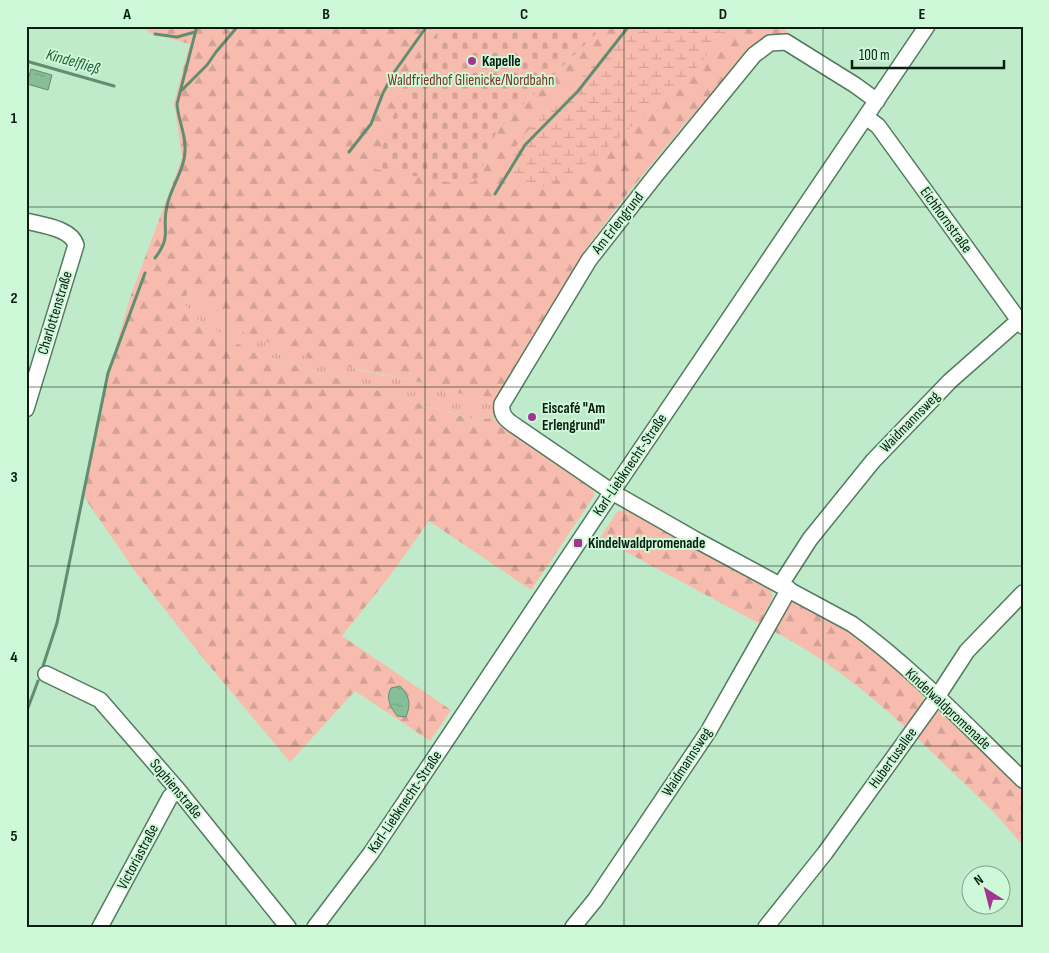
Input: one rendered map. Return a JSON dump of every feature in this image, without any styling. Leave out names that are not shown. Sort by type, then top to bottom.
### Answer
[{"type":"street","name":"Karl-Liebknecht-Straße","points":[[315,927],[371,853],[927,26]]},
{"type":"street","name":"Am Erlengrund","points":[[612,492],[511,423],[502,415],[501,409],[502,404],[589,260],[754,55],[770,43],[786,42],[877,101]]},
{"type":"street","name":"Eichhornstraße","points":[[866,117],[878,126],[1020,324]]},
{"type":"street","name":"Charlottenstraße","points":[[26,221],[67,233],[74,239],[76,245],[26,409]]},
{"type":"street","name":"Waidmannsweg","points":[[573,927],[595,900],[708,732],[810,539],[873,461],[950,381],[1020,324]]},
{"type":"street","name":"Kindelwaldpromenade","points":[[612,492],[852,624],[869,636],[937,696],[1023,780]]},
{"type":"street","name":"Hubertusallee","points":[[766,927],[825,853],[967,651],[1023,593]]},
{"type":"street","name":"Sophienstraße","points":[[46,674],[100,700],[178,790],[288,927]]},
{"type":"street","name":"Victoriastraße","points":[[100,927],[170,797],[178,790]]},
{"type":"green space","points":[[143,26],[441,26],[405,83],[479,176],[497,130],[604,26],[779,26],[798,39],[788,35],[777,35],[762,41],[683,126],[587,247],[494,405],[441,387],[312,359],[245,333],[220,317],[188,287],[185,305],[197,319],[252,352],[467,418],[494,419],[592,485],[594,496],[531,590],[429,521],[389,577],[342,636],[451,710],[430,741],[355,691],[290,762],[202,657],[137,574],[86,500],[84,493],[109,373],[122,325],[131,295],[182,158],[174,102],[190,44],[150,33]]},
{"type":"green space","name":"Waldfriedhof Glienicke/Nordbahn","points":[[441,26],[604,26],[497,130],[479,176],[473,182],[453,183],[375,169],[405,83]]},
{"type":"green space","points":[[634,26],[729,26],[693,73],[595,158],[566,177],[529,192],[517,184],[509,171],[514,149],[533,124]]},
{"type":"green space","points":[[188,287],[220,317],[359,370],[441,387],[494,405],[494,419],[468,418],[252,352],[197,319],[185,305]]},
{"type":"green space","points":[[628,509],[768,585],[773,596],[760,624],[600,538],[617,512]]},
{"type":"green space","points":[[796,600],[866,643],[922,690],[923,702],[906,728],[843,675],[773,631],[787,603]]},
{"type":"green space","points":[[944,711],[1023,788],[1023,846],[993,811],[917,738],[934,712]]},
{"type":"water","points":[[31,69],[52,75],[48,90],[27,84]]},
{"type":"water","points":[[400,686],[409,701],[406,717],[397,716],[389,699],[391,688]]},
{"type":"waterway","name":"Kindelfließ","points":[[155,258],[164,243],[167,206],[184,157],[185,144],[177,104],[197,26]]},
{"type":"waterway","points":[[181,91],[207,65],[238,26]]},
{"type":"waterway","points":[[349,152],[371,124],[383,93],[395,71],[427,26]]},
{"type":"waterway","points":[[495,194],[525,145],[578,91],[629,26]]},
{"type":"waterway","points":[[155,34],[177,37],[195,32]]},
{"type":"waterway","name":"Kindelfließ","points":[[26,61],[114,86]]},
{"type":"waterway","points":[[43,666],[57,623],[108,373],[145,273]]},
{"type":"waterway","points":[[26,713],[38,681]]},
{"type":"place","name":"Kapelle","points":[[472,61]]},
{"type":"place","name":"Eiscafé \"Am Erlengrund\"","points":[[532,417]]},
{"type":"place","name":"Kindelwaldpromenade","points":[[578,543]]}]
